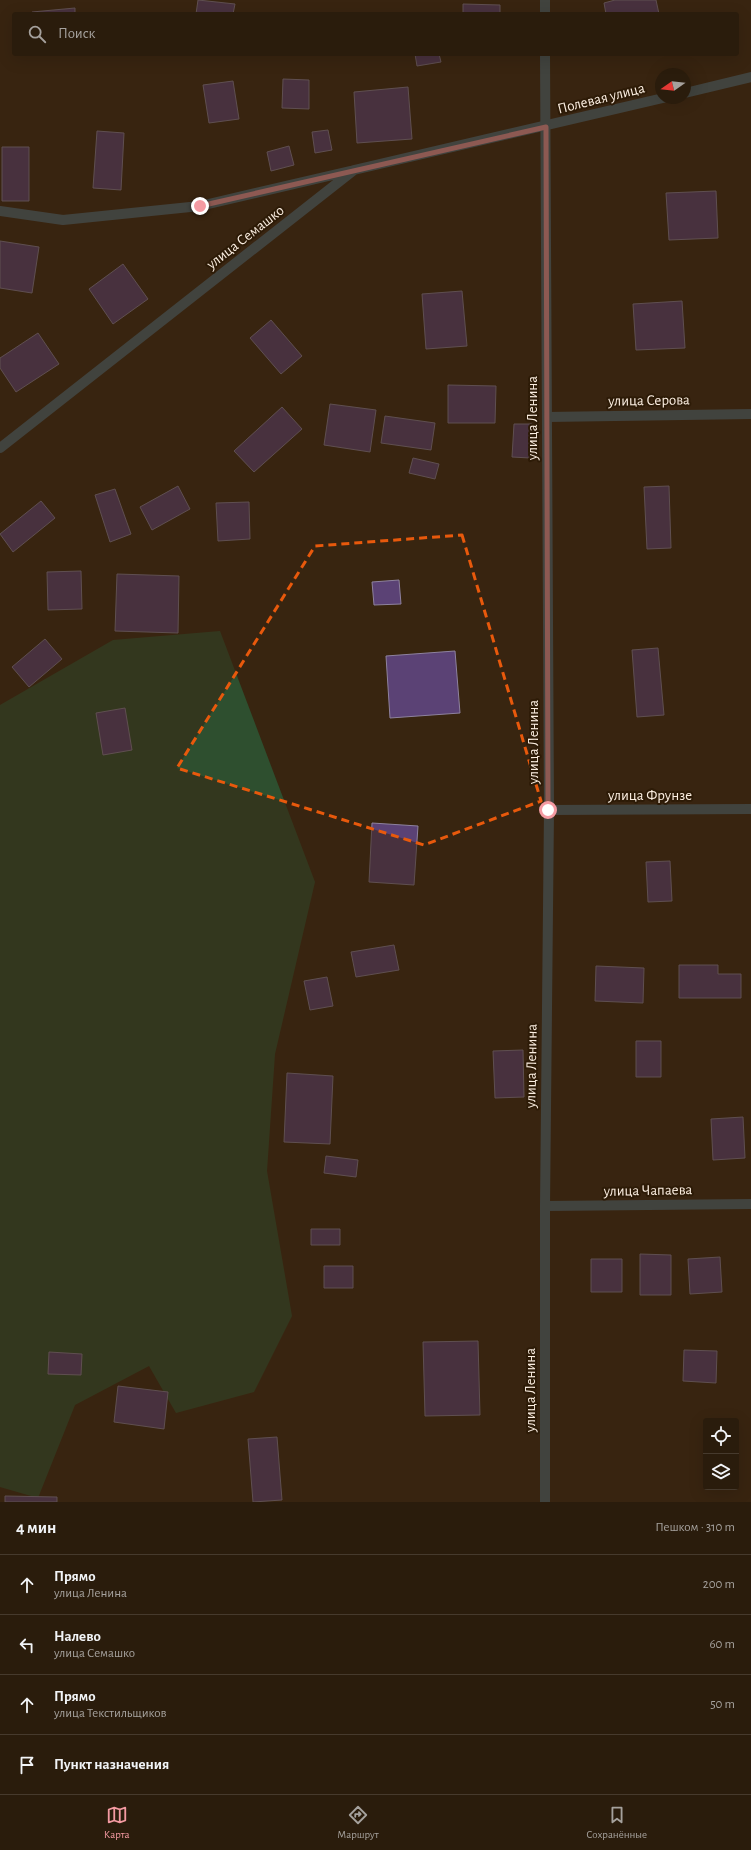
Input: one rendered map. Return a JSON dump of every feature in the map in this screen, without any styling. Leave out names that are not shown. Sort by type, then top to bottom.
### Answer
[{"type":"street","points":[[545,0],[545,12]]},
{"type":"street","name":"улица Ленина","points":[[545,56],[548,810],[544,1206],[545,1502]]},
{"type":"street","points":[[691,91],[751,76]]},
{"type":"street","name":"Полевая улица","points":[[546,127],[655,100]]},
{"type":"street","name":"улица Семашко","points":[[0,448],[354,170],[546,127]]},
{"type":"street","points":[[0,211],[63,220],[200,206],[354,170]]},
{"type":"street","name":"улица Серова","points":[[547,417],[751,414]]},
{"type":"street","name":"улица Фрунзе","points":[[548,810],[751,809]]},
{"type":"street","name":"улица Чапаева","points":[[544,1206],[751,1204]]},
{"type":"highlighted area","points":[[462,535],[541,801],[424,845],[177,768],[315,546]]},
{"type":"green space","points":[[220,631],[315,882],[275,1054],[267,1171],[292,1316],[254,1392],[176,1413],[149,1366],[75,1405],[38,1498],[0,1487],[0,705],[113,640]]},
{"type":"building","points":[[198,0],[235,4],[233,12],[196,12]]},
{"type":"building","points":[[615,0],[656,0],[659,12],[606,12],[604,3]]},
{"type":"building","points":[[463,4],[500,5],[500,12],[463,12]]},
{"type":"building","points":[[75,8],[75,12],[32,12]]},
{"type":"building","points":[[415,56],[440,56],[441,62],[417,66]]},
{"type":"building","points":[[283,79],[309,80],[309,109],[282,108]]},
{"type":"building","points":[[233,81],[239,119],[209,123],[203,85]]},
{"type":"building","points":[[408,87],[412,139],[357,143],[354,92]]},
{"type":"building","points":[[328,130],[332,150],[315,153],[312,132]]},
{"type":"building","points":[[97,131],[124,133],[121,190],[93,188]]},
{"type":"building","points":[[289,146],[294,165],[271,171],[267,152]]},
{"type":"building","points":[[2,147],[29,147],[29,201],[2,201]]},
{"type":"building","points":[[716,191],[718,238],[669,240],[666,193]]},
{"type":"building","points":[[0,241],[39,247],[32,293],[0,288]]},
{"type":"building","points":[[123,264],[148,299],[113,324],[89,289]]},
{"type":"building","points":[[462,291],[467,346],[426,349],[422,294]]},
{"type":"building","points":[[682,301],[685,348],[636,350],[633,304]]},
{"type":"building","points":[[271,320],[302,356],[281,374],[250,338]]},
{"type":"building","points":[[38,333],[59,364],[16,392],[0,368],[0,358]]},
{"type":"building","points":[[448,385],[496,386],[495,423],[448,423]]},
{"type":"building","points":[[330,404],[376,410],[370,452],[324,445]]},
{"type":"building","points":[[282,407],[302,429],[254,472],[234,451]]},
{"type":"building","points":[[385,416],[435,423],[431,450],[381,443]]},
{"type":"building","points":[[514,424],[532,424],[530,458],[512,457]]},
{"type":"building","points":[[413,458],[439,464],[435,479],[409,473]]},
{"type":"building","points":[[178,486],[190,509],[152,530],[140,507]]},
{"type":"building","points":[[669,486],[671,548],[647,549],[644,487]]},
{"type":"building","points":[[115,489],[131,534],[110,542],[95,495]]},
{"type":"building","points":[[41,501],[55,518],[13,552],[0,534]]},
{"type":"building","points":[[249,502],[250,539],[218,541],[216,503]]},
{"type":"building","points":[[81,571],[82,609],[48,610],[47,572]]},
{"type":"building","points":[[117,574],[179,576],[178,633],[115,631]]},
{"type":"building","points":[[399,580],[401,604],[374,605],[372,582]]},
{"type":"building","points":[[45,639],[62,659],[29,687],[12,667]]},
{"type":"building","points":[[658,648],[664,715],[637,717],[632,650]]},
{"type":"building","points":[[455,651],[460,713],[390,718],[386,656]]},
{"type":"building","points":[[125,708],[132,750],[103,755],[96,713]]},
{"type":"building","points":[[372,823],[418,826],[414,885],[369,882]]},
{"type":"building","points":[[670,861],[672,901],[648,902],[646,862]]},
{"type":"building","points":[[394,945],[399,970],[356,977],[351,952]]},
{"type":"building","points":[[679,965],[718,965],[718,974],[741,974],[741,998],[679,998]]},
{"type":"building","points":[[596,966],[644,968],[643,1003],[595,1001]]},
{"type":"building","points":[[327,977],[333,1006],[310,1010],[304,981]]},
{"type":"building","points":[[636,1041],[661,1041],[661,1077],[636,1077]]},
{"type":"building","points":[[523,1050],[524,1097],[495,1098],[493,1051]]},
{"type":"building","points":[[287,1073],[333,1076],[330,1144],[284,1142]]},
{"type":"building","points":[[743,1117],[745,1158],[713,1160],[711,1119]]},
{"type":"building","points":[[326,1156],[358,1160],[356,1177],[324,1173]]},
{"type":"building","points":[[311,1229],[340,1229],[340,1245],[311,1245]]},
{"type":"building","points":[[640,1254],[671,1255],[671,1295],[640,1295]]},
{"type":"building","points":[[720,1257],[722,1292],[690,1294],[688,1259]]},
{"type":"building","points":[[591,1259],[622,1259],[622,1292],[591,1292]]},
{"type":"building","points":[[324,1266],[353,1266],[353,1288],[324,1288]]},
{"type":"building","points":[[478,1341],[480,1415],[425,1416],[423,1342]]},
{"type":"building","points":[[684,1350],[717,1351],[716,1383],[683,1381]]},
{"type":"building","points":[[49,1352],[82,1354],[81,1375],[48,1374]]},
{"type":"building","points":[[118,1386],[168,1392],[164,1429],[114,1422]]},
{"type":"building","points":[[277,1437],[282,1500],[253,1502],[248,1439]]},
{"type":"building","points":[[5,1496],[57,1497],[57,1502],[5,1502]]},
{"type":"route","points":[[200,206],[546,127],[548,810]]}]
